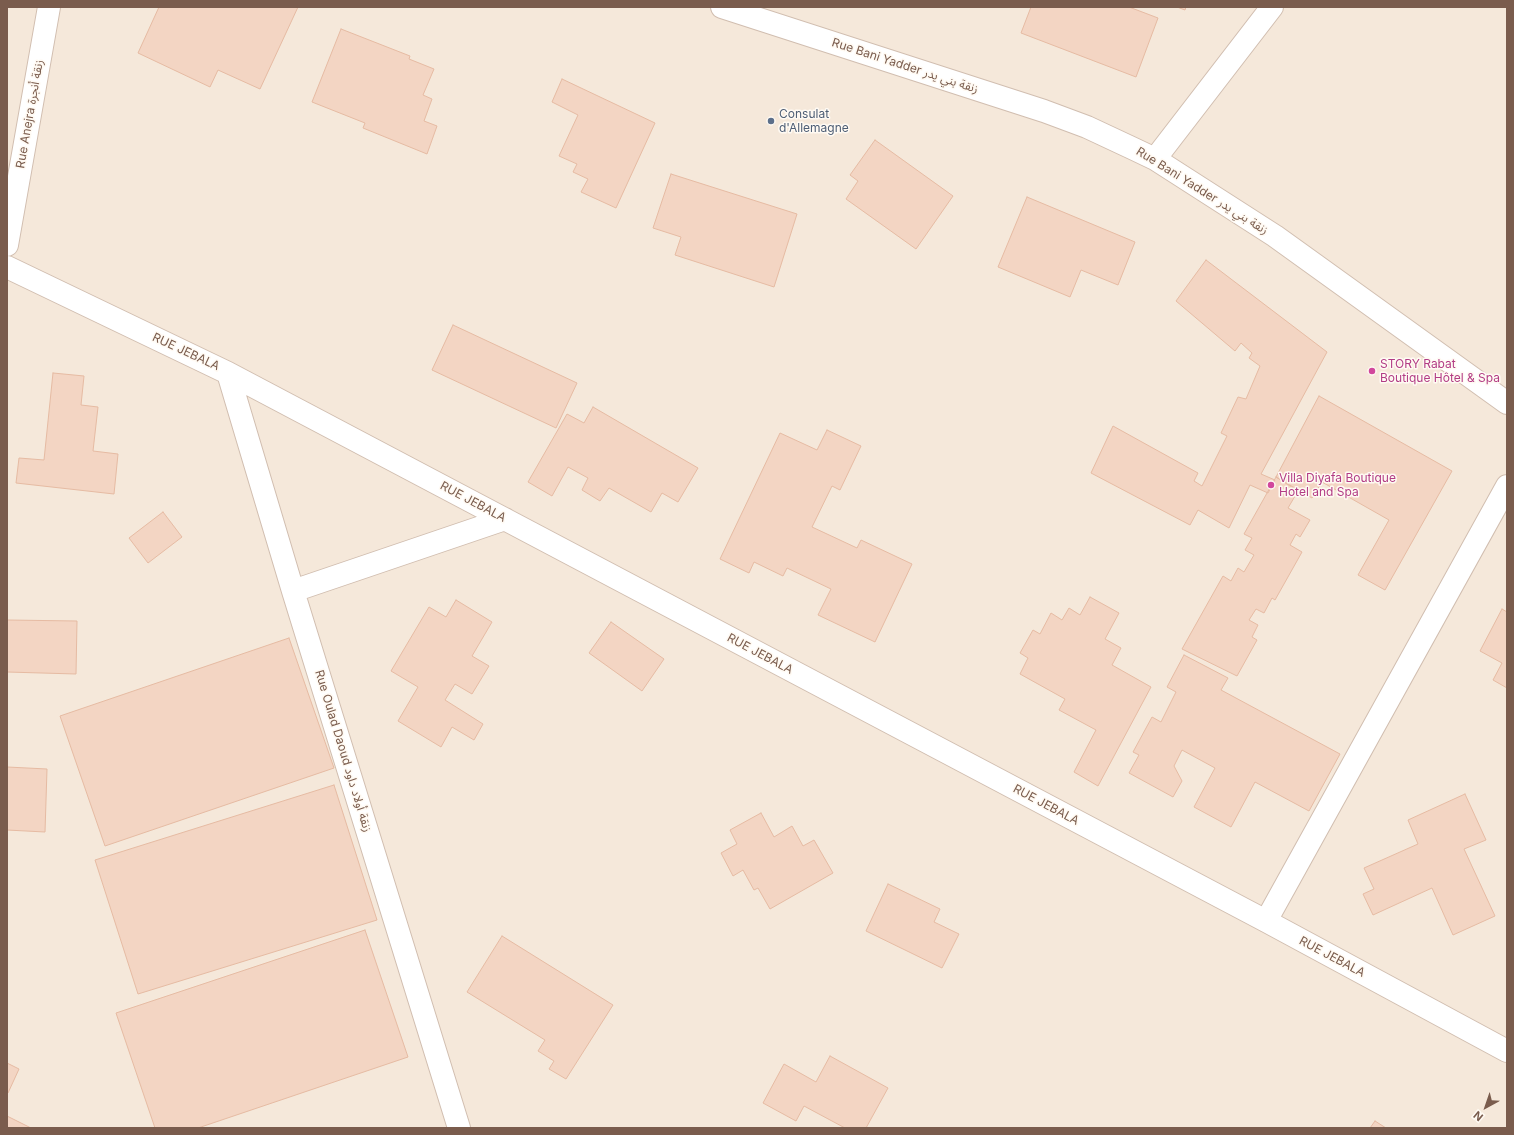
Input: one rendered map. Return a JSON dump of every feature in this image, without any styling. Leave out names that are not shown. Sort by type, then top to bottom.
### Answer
[{"type":"street","name":"Rue Anejra زنقة أنجرة","points":[[7,245],[49,7]]},
{"type":"street","name":"Rue Bani Yadder زنقة بني يدر","points":[[722,7],[1044,111],[1087,127],[1155,159],[1275,236],[1507,403]]},
{"type":"street","points":[[1155,159],[1272,7]]},
{"type":"street","name":"RUE JEBALA","points":[[7,267],[228,373],[1266,921],[1507,1051]]},
{"type":"street","name":"Rue Oulad Daoud زنقة أولاد داود","points":[[228,373],[293,591],[459,1128]]},
{"type":"street","points":[[1266,921],[1507,486]]},
{"type":"street","points":[[293,591],[505,519]]},
{"type":"shaded area","points":[[7,7],[1507,7],[1507,1128],[7,1128]]},
{"type":"building","points":[[159,7],[298,7],[260,89],[218,70],[210,87],[138,53]]},
{"type":"building","points":[[1031,7],[1129,7],[1158,18],[1136,77],[1021,33]]},
{"type":"building","points":[[1177,7],[1186,7],[1185,10]]},
{"type":"building","points":[[341,29],[410,56],[409,59],[434,69],[423,95],[432,99],[424,121],[437,126],[427,154],[363,128],[365,123],[312,102]]},
{"type":"building","points":[[562,79],[655,123],[616,208],[581,192],[588,179],[573,172],[577,164],[559,156],[578,115],[552,102]]},
{"type":"building","points":[[875,140],[953,196],[916,249],[846,199],[858,181],[850,175]]},
{"type":"building","points":[[671,174],[797,214],[774,287],[675,255],[681,237],[653,228]]},
{"type":"building","points":[[1027,197],[1135,242],[1118,285],[1081,270],[1070,297],[998,267]]},
{"type":"building","points":[[1206,260],[1327,352],[1261,474],[1275,480],[1268,493],[1250,485],[1229,528],[1198,510],[1190,525],[1091,473],[1113,426],[1198,473],[1194,481],[1202,486],[1227,436],[1221,433],[1238,397],[1246,399],[1260,366],[1249,358],[1252,353],[1241,343],[1235,351],[1176,301]]},
{"type":"building","points":[[453,325],[577,383],[556,428],[432,370]]},
{"type":"building","points":[[53,373],[84,376],[81,405],[98,407],[93,451],[118,454],[114,494],[16,483],[19,458],[44,460]]},
{"type":"building","points":[[1319,396],[1452,471],[1385,590],[1358,575],[1389,520],[1322,482],[1312,498],[1276,477]]},
{"type":"building","points":[[593,407],[698,468],[678,502],[662,493],[651,512],[609,488],[600,501],[582,490],[588,478],[568,467],[552,496],[528,482],[567,414],[584,423]]},
{"type":"building","points":[[827,430],[861,446],[840,490],[832,486],[812,527],[857,548],[861,540],[912,564],[875,642],[818,615],[831,589],[787,568],[783,576],[754,562],[749,573],[720,559],[780,433],[817,450]]},
{"type":"building","points":[[1276,477],[1298,491],[1288,508],[1310,520],[1300,537],[1296,534],[1290,545],[1302,552],[1275,600],[1272,598],[1264,613],[1256,609],[1249,620],[1258,625],[1252,637],[1257,640],[1237,676],[1182,649],[1223,576],[1231,581],[1238,568],[1244,572],[1254,555],[1245,550],[1252,538],[1244,534]]},
{"type":"building","points":[[163,512],[182,537],[148,563],[129,538]]},
{"type":"building","points":[[1090,597],[1119,613],[1105,639],[1121,648],[1112,665],[1151,687],[1098,786],[1074,772],[1096,730],[1059,710],[1065,699],[1020,674],[1028,658],[1020,653],[1033,630],[1040,634],[1051,613],[1062,620],[1069,608],[1080,615]]},
{"type":"building","points":[[456,600],[492,622],[472,656],[489,666],[472,694],[455,684],[445,700],[483,724],[474,740],[452,727],[441,747],[398,721],[418,687],[391,671],[429,607],[446,617]]},
{"type":"building","points":[[1502,609],[1507,612],[1507,688],[1493,680],[1502,663],[1480,651]]},
{"type":"building","points":[[7,620],[77,621],[76,674],[7,672]]},
{"type":"building","points":[[611,622],[664,659],[642,691],[589,653]]},
{"type":"building","points":[[289,638],[334,768],[105,846],[60,716]]},
{"type":"building","points":[[1184,655],[1228,678],[1221,690],[1340,754],[1309,811],[1255,782],[1231,827],[1194,807],[1215,768],[1182,750],[1174,766],[1182,781],[1173,797],[1129,773],[1139,755],[1133,752],[1152,717],[1161,722],[1176,692],[1167,687]]},
{"type":"building","points":[[7,767],[47,769],[45,832],[7,830]]},
{"type":"building","points":[[334,785],[377,920],[138,994],[95,860]]},
{"type":"building","points":[[1465,794],[1486,840],[1464,849],[1495,916],[1453,935],[1432,888],[1373,915],[1363,894],[1374,889],[1364,868],[1418,844],[1408,820]]},
{"type":"building","points":[[761,813],[774,837],[792,826],[803,846],[814,840],[833,873],[770,909],[758,888],[754,890],[743,870],[733,876],[721,853],[737,844],[730,830]]},
{"type":"building","points":[[888,884],[940,909],[934,922],[959,934],[942,968],[866,931]]},
{"type":"building","points":[[365,930],[408,1057],[198,1128],[155,1128],[116,1013]]},
{"type":"building","points":[[502,936],[613,1005],[566,1079],[549,1069],[554,1061],[538,1051],[545,1040],[467,992]]},
{"type":"building","points":[[830,1056],[888,1088],[866,1128],[845,1128],[804,1106],[796,1121],[763,1103],[784,1064],[816,1082]]},
{"type":"building","points":[[7,1063],[19,1069],[8,1093],[7,1092]]},
{"type":"building","points":[[7,1116],[31,1128],[7,1128]]},
{"type":"building","points":[[1375,1121],[1386,1128],[1370,1128]]},
{"type":"place","name":"Consulat d'Allemagne","points":[[771,121]]},
{"type":"place","name":"STORY Rabat Boutique Hôtel & Spa","points":[[1372,371]]},
{"type":"place","name":"Villa Diyafa Boutique Hotel and Spa","points":[[1271,485]]}]
